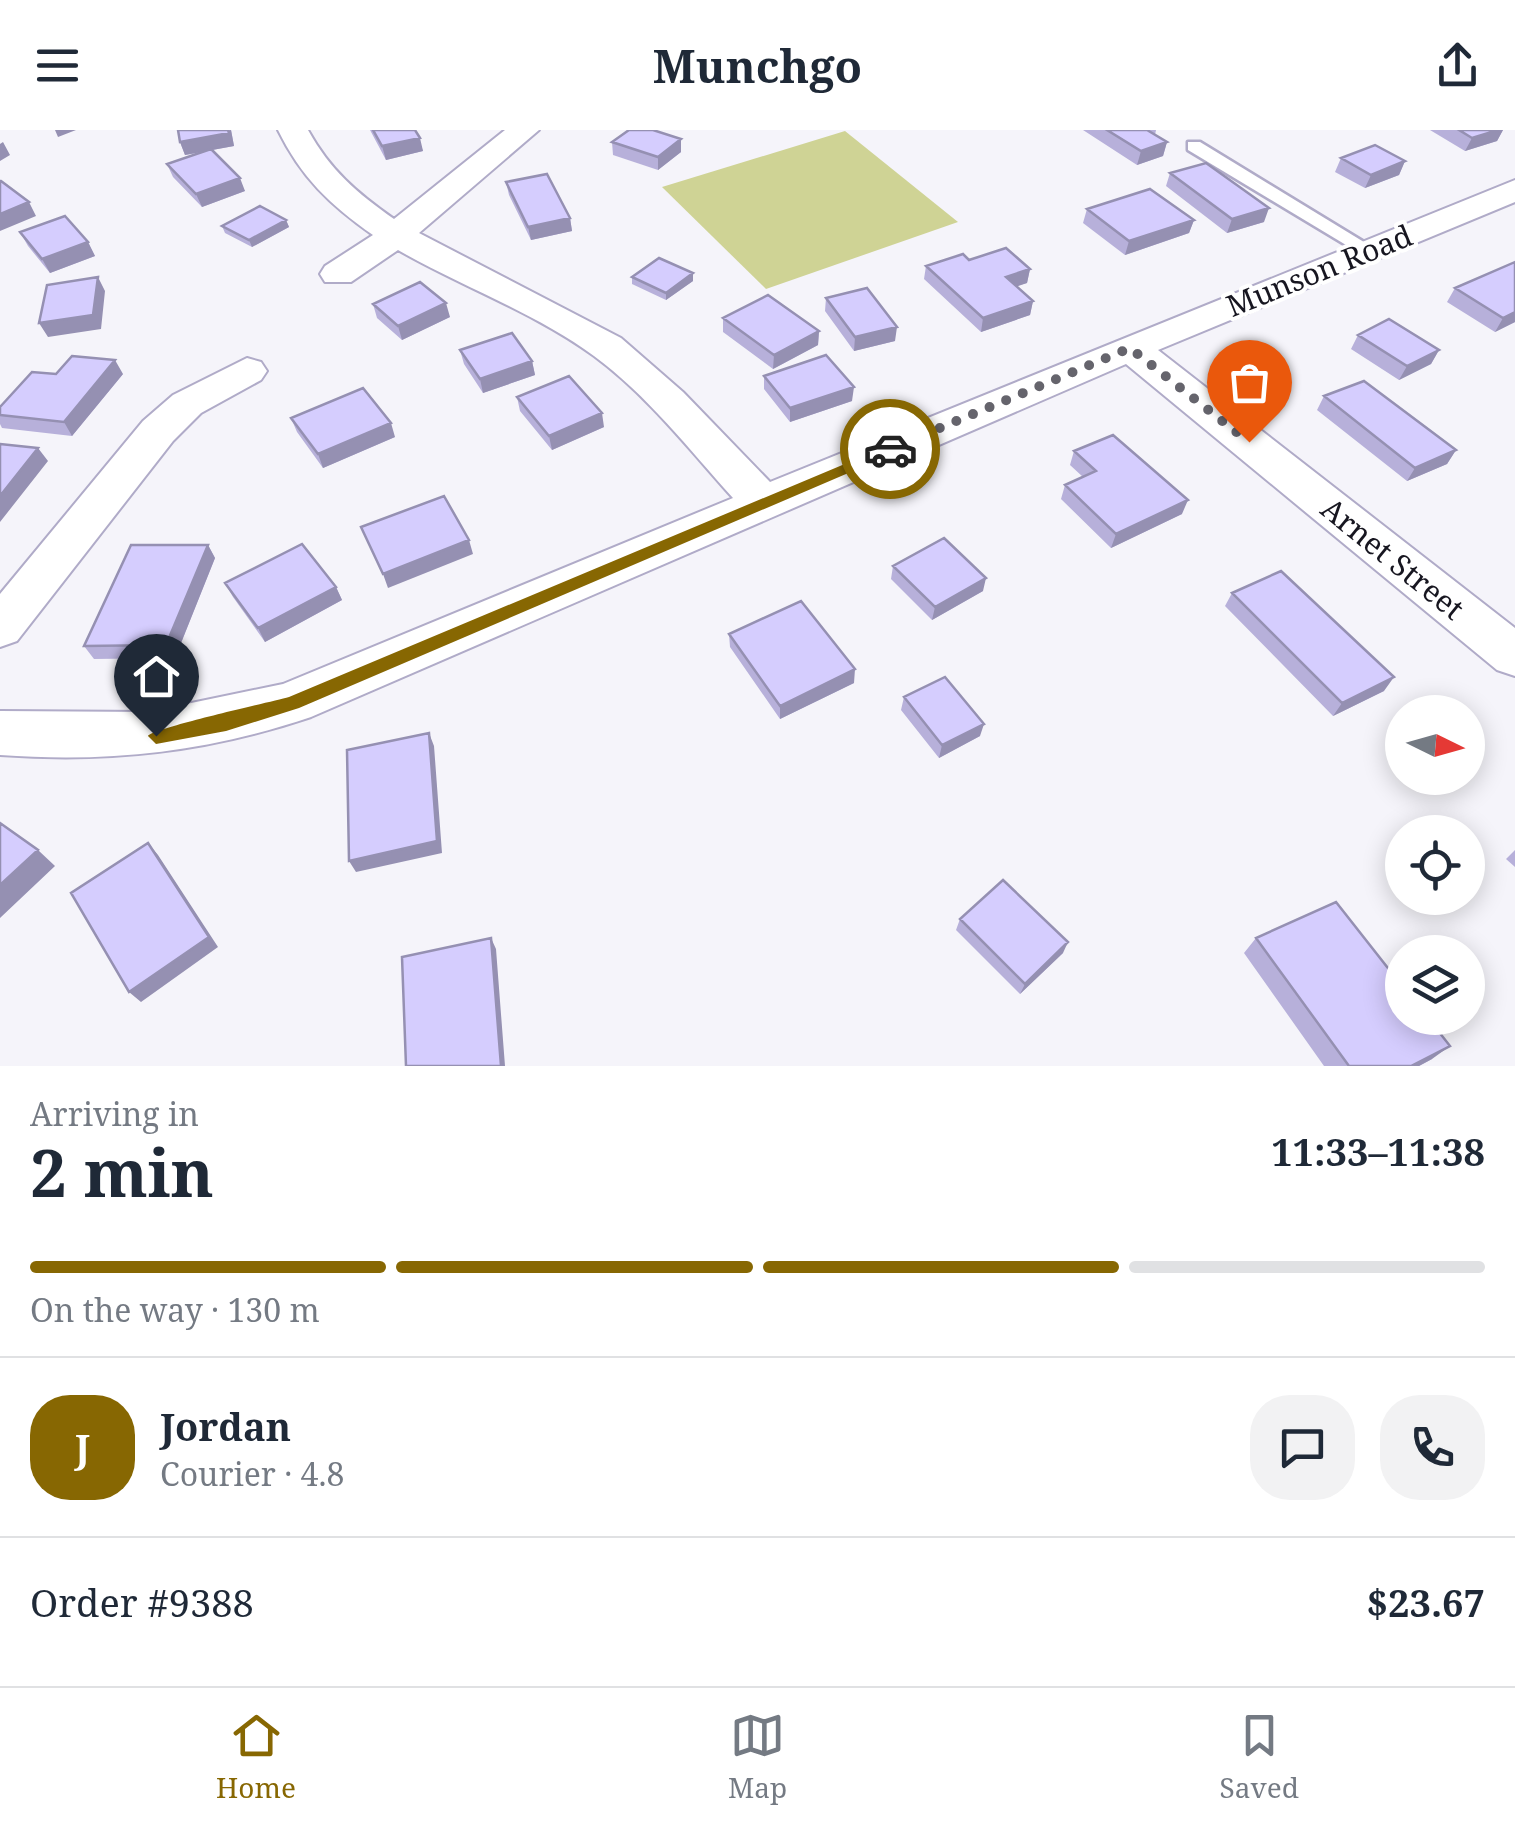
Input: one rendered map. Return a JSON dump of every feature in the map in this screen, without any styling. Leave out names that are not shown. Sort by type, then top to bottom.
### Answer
[{"type":"street","points":[[293,130],[314,173],[337,194],[396,233],[533,301],[610,349],[764,503]]},
{"type":"street","points":[[338,274],[396,233],[524,130]]},
{"type":"street","name":"Munson Road","points":[[0,733],[88,740],[156,736],[242,718],[293,702],[1130,348],[1515,190]]},
{"type":"street","name":"Arnet Street","points":[[1130,348],[1515,656]]},
{"type":"street","points":[[0,628],[158,431],[187,404],[246,370]]},
{"type":"lane","points":[[1194,146],[1368,250]]},
{"type":"green space","points":[[845,131],[958,222],[766,289],[662,187]]},
{"type":"building","points":[[178,130],[228,130],[229,133],[180,142]]},
{"type":"building","points":[[373,130],[415,130],[420,138],[382,146]]},
{"type":"building","points":[[629,130],[653,130],[681,139],[658,157],[612,142]]},
{"type":"building","points":[[1107,130],[1147,130],[1167,142],[1141,151]]},
{"type":"building","points":[[1459,130],[1498,130],[1472,138]]},
{"type":"building","points":[[1375,145],[1405,161],[1371,175],[1341,158]]},
{"type":"building","points":[[211,149],[240,178],[196,194],[167,164]]},
{"type":"building","points":[[1206,163],[1269,208],[1232,219],[1170,173]]},
{"type":"building","points":[[547,174],[570,218],[528,227],[506,182]]},
{"type":"building","points":[[1,181],[29,202],[0,214]]},
{"type":"building","points":[[1150,189],[1194,220],[1129,241],[1087,209]]},
{"type":"building","points":[[260,206],[286,220],[249,240],[222,226]]},
{"type":"building","points":[[65,216],[88,242],[42,259],[20,232]]},
{"type":"building","points":[[1006,248],[1030,269],[1006,277],[1033,301],[983,318],[926,266],[963,254],[969,260]]},
{"type":"building","points":[[659,258],[693,273],[666,293],[632,277]]},
{"type":"building","points":[[1515,262],[1515,312],[1503,318],[1455,288]]},
{"type":"building","points":[[98,277],[93,315],[39,323],[47,285]]},
{"type":"building","points":[[420,282],[446,303],[398,326],[373,304]]},
{"type":"building","points":[[867,288],[897,327],[855,337],[826,298]]},
{"type":"building","points":[[768,295],[819,331],[774,355],[723,318]]},
{"type":"building","points":[[1389,319],[1439,350],[1407,366],[1358,335]]},
{"type":"building","points":[[512,333],[532,361],[480,379],[460,350]]},
{"type":"building","points":[[826,355],[854,387],[790,408],[764,376]]},
{"type":"building","points":[[72,356],[115,360],[64,422],[0,415],[0,407],[32,372],[56,374]]},
{"type":"building","points":[[569,376],[602,413],[549,436],[517,397]]},
{"type":"building","points":[[1364,381],[1456,450],[1415,468],[1324,396]]},
{"type":"building","points":[[363,388],[391,423],[318,454],[291,418]]},
{"type":"building","points":[[1113,435],[1188,500],[1116,534],[1065,485],[1096,471],[1074,451]]},
{"type":"building","points":[[0,444],[38,448],[0,496]]},
{"type":"building","points":[[444,496],[469,540],[383,574],[361,527]]},
{"type":"building","points":[[944,538],[986,578],[935,607],[893,566]]},
{"type":"building","points":[[302,544],[336,587],[258,628],[225,583]]},
{"type":"building","points":[[131,545],[208,545],[166,645],[84,646]]},
{"type":"building","points":[[1281,571],[1394,677],[1342,703],[1232,593]]},
{"type":"building","points":[[801,601],[855,669],[780,706],[729,634]]},
{"type":"building","points":[[945,677],[984,724],[942,745],[904,697]]},
{"type":"building","points":[[429,733],[437,841],[349,861],[347,750]]},
{"type":"building","points":[[0,823],[38,850],[0,885]]},
{"type":"building","points":[[148,843],[209,937],[129,992],[71,893]]},
{"type":"building","points":[[1003,880],[1068,942],[1025,984],[960,919]]},
{"type":"building","points":[[1336,902],[1385,964],[1385,1035],[1441,1035],[1450,1046],[1411,1066],[1349,1066],[1256,938]]},
{"type":"building","points":[[491,938],[501,1066],[406,1066],[402,957]]},
{"type":"way so far","points":[[890,449],[1130,348],[1249,442]]},
{"type":"route","points":[[156,736],[226,723],[293,702],[890,449]]}]
